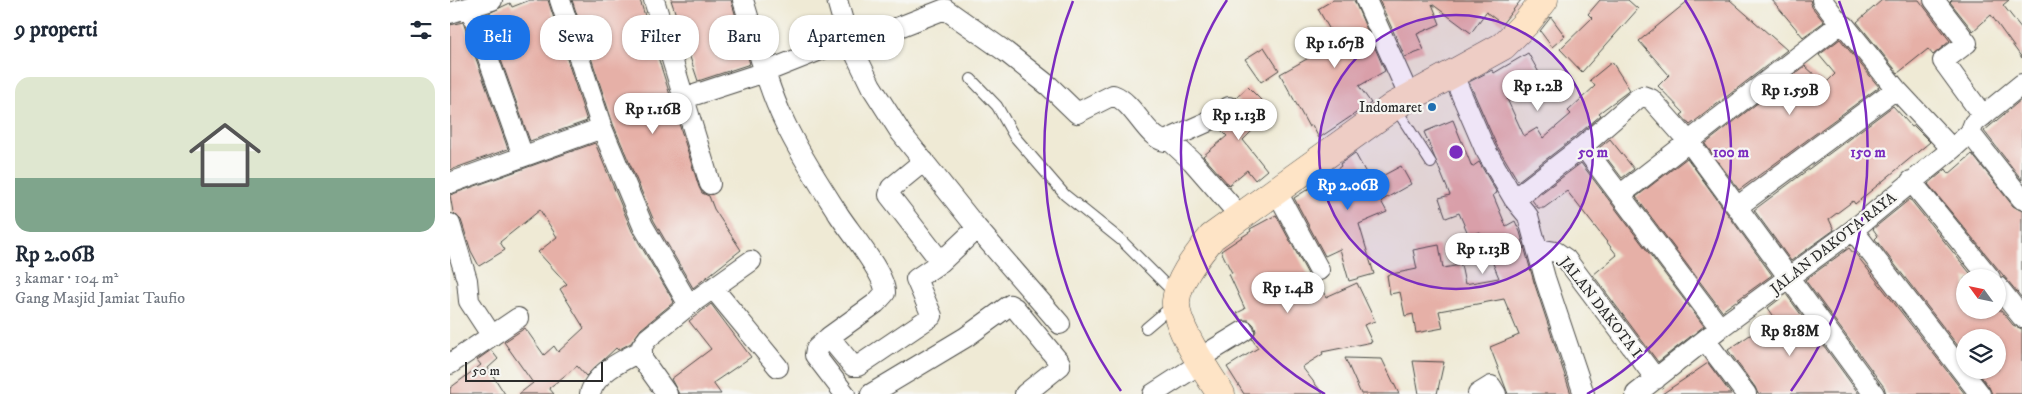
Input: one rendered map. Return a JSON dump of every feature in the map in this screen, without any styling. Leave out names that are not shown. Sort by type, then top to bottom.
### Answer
[{"type":"main road","points":[[1221,394],[1205,356],[1178,314],[1176,299],[1201,251],[1212,237],[1402,102],[1503,46],[1526,23],[1544,0]]},
{"type":"street","points":[[450,13],[492,0]]},
{"type":"street","points":[[560,0],[602,128],[643,226],[689,306]]},
{"type":"street","points":[[654,0],[686,98],[710,184]]},
{"type":"street","points":[[743,0],[765,72],[784,122],[840,216],[872,264],[886,291],[876,303],[829,337],[816,349],[815,355],[845,394]]},
{"type":"street","points":[[837,0],[841,15]]},
{"type":"street","points":[[1366,0],[1402,102]]},
{"type":"street","points":[[1822,0],[1896,89],[1952,149]]},
{"type":"street","points":[[1934,0],[1967,43],[1943,61],[1983,116]]},
{"type":"street","points":[[904,24],[944,5],[1049,86],[1073,111],[1077,112],[1113,95],[1121,98],[1131,107],[1160,140],[1169,140],[1205,123],[1229,107]]},
{"type":"street","points":[[470,7],[523,156]]},
{"type":"street","points":[[1620,195],[1843,25]]},
{"type":"street","points":[[686,98],[795,60]]},
{"type":"street","points":[[858,60],[871,86],[901,133],[977,228],[1060,324]]},
{"type":"street","points":[[1453,75],[1485,149],[1514,198],[1528,216],[1545,278],[1584,394]]},
{"type":"street","name":"JALAN DAKOTA RAYA","points":[[1636,394],[1712,334],[1853,230],[1911,180],[1952,149],[1970,133],[1974,123],[2022,84]]},
{"type":"street","points":[[1737,207],[1896,89]]},
{"type":"street","points":[[1514,198],[1583,146],[1637,98],[1643,96],[1651,99],[1690,143],[1874,394]]},
{"type":"street","points":[[450,183],[602,128]]},
{"type":"street","points":[[1970,133],[2022,199]]},
{"type":"street","points":[[1169,140],[1200,170],[1240,216]]},
{"type":"street","points":[[1583,146],[1620,195],[1712,334],[1746,394]]},
{"type":"street","points":[[924,161],[890,188],[889,195],[940,262]]},
{"type":"street","points":[[1911,180],[1983,269]]},
{"type":"street","points":[[1276,190],[1319,270]]},
{"type":"street","points":[[450,224],[467,280],[469,301],[492,336]]},
{"type":"street","points":[[829,337],[853,366],[858,366],[932,316],[916,279],[940,262],[977,228]]},
{"type":"street","points":[[1853,230],[1980,394]]},
{"type":"street","name":"JALAN DAKOTA I","points":[[1538,249],[1556,252],[1566,259],[1656,379]]},
{"type":"street","points":[[667,394],[642,360],[641,351],[648,338],[751,261]]},
{"type":"street","points":[[713,288],[778,367]]},
{"type":"street","points":[[2006,297],[2022,318]]},
{"type":"street","points":[[871,394],[966,337],[1010,305],[1015,308],[1060,363],[1060,366],[1025,394]]},
{"type":"street","points":[[450,364],[518,318]]},
{"type":"street","points":[[1153,394],[1244,330]]},
{"type":"street","points":[[590,394],[598,379],[617,362],[641,351]]},
{"type":"lane","points":[[971,79],[997,106],[1014,136],[1066,195],[1121,240],[1176,299],[1146,328]]},
{"type":"lane","points":[[1402,102],[1431,163]]},
{"type":"building","points":[[530,0],[548,0],[553,15],[540,15],[540,60],[567,60],[587,121],[530,141],[501,60],[530,60],[530,15],[485,15],[510,3],[512,7]]},
{"type":"building","points":[[572,0],[640,0],[645,15],[622,15],[622,60],[659,60],[699,187],[702,193],[709,196],[714,209],[741,250],[693,288],[654,221],[613,124],[592,60],[612,60],[612,15],[577,15]]},
{"type":"building","points":[[671,0],[731,0],[735,15],[709,15],[709,60],[749,60],[750,64],[698,81],[691,60],[699,60],[699,15],[676,15]]},
{"type":"building","points":[[1333,0],[1354,0],[1385,71],[1359,86],[1371,103],[1319,138],[1312,125],[1309,127],[1280,74],[1314,55],[1307,41],[1330,30],[1318,9]]},
{"type":"building","points":[[1379,0],[1521,0],[1502,24],[1486,12],[1471,33],[1432,4],[1440,24],[1417,34],[1424,50],[1405,57]]},
{"type":"building","points":[[1600,0],[1628,0],[1638,9],[1582,72],[1560,49],[1592,18],[1588,14]]},
{"type":"building","points":[[1689,0],[1730,0],[1787,50],[1690,125],[1681,115],[1684,113],[1658,86],[1669,75],[1639,41]]},
{"type":"building","points":[[1772,0],[1810,0],[1812,7],[1824,22],[1803,37]]},
{"type":"building","points":[[1882,0],[1919,0],[1950,41],[1933,55],[1928,49],[1898,73],[1857,22]]},
{"type":"building","points":[[1952,0],[2009,0],[2003,5],[2022,29],[2022,58],[1991,15],[1973,31],[1950,2]]},
{"type":"building","points":[[1551,17],[1565,36],[1552,47],[1540,31]]},
{"type":"building","points":[[463,22],[465,28],[465,60],[476,60],[508,149],[450,170],[450,25]]},
{"type":"building","points":[[1840,39],[1879,87],[1739,190],[1705,144],[1805,66],[1825,84],[1835,74],[1819,55]]},
{"type":"building","points":[[1264,47],[1279,70],[1261,82],[1245,59]]},
{"type":"building","points":[[1528,53],[1542,78],[1507,99],[1524,136],[1537,128],[1543,138],[1571,114],[1568,111],[1595,86],[1590,80],[1612,62],[1630,90],[1599,113],[1601,115],[1575,137],[1518,181],[1496,144],[1469,82],[1492,70],[1494,73]]},
{"type":"building","points":[[1248,87],[1272,111],[1243,140],[1267,170],[1255,180],[1247,170],[1229,185],[1203,156],[1227,136],[1219,128],[1239,113],[1241,106],[1236,98]]},
{"type":"building","points":[[2022,99],[2022,180],[1984,131]]},
{"type":"building","points":[[1893,106],[1912,127],[1914,126],[1930,142],[1855,204],[1853,201],[1829,219],[1834,230],[1791,261],[1754,210]]},
{"type":"building","points":[[1453,120],[1472,167],[1479,162],[1497,193],[1493,195],[1506,226],[1515,221],[1520,232],[1534,282],[1571,394],[1508,394],[1490,347],[1519,335],[1504,299],[1439,311],[1443,328],[1416,333],[1413,314],[1405,316],[1400,292],[1390,294],[1387,275],[1417,269],[1413,250],[1439,245],[1443,268],[1461,265],[1465,284],[1499,278],[1480,232],[1469,236],[1459,213],[1446,218],[1439,198],[1450,195],[1424,132]]},
{"type":"building","points":[[1610,139],[1634,169],[1622,178],[1599,148]]},
{"type":"building","points":[[595,143],[632,231],[674,302],[641,329],[631,343],[618,350],[616,348],[586,376],[577,366],[549,388],[554,394],[519,394],[533,383],[504,342],[525,328],[544,355],[554,346],[558,352],[584,328],[560,289],[567,284],[538,252],[557,237],[540,210],[500,242],[505,250],[479,266],[471,251],[461,220],[453,212],[450,195]]},
{"type":"building","points":[[1355,153],[1371,182],[1401,166],[1411,184],[1381,201],[1387,212],[1359,224],[1374,274],[1349,281],[1340,249],[1325,256],[1294,198],[1316,184],[1315,182],[1322,177],[1332,173],[1341,166],[1340,164]]},
{"type":"building","points":[[1972,154],[2013,206],[2022,211],[2022,298],[2006,279],[2006,269],[1998,269],[1928,184],[1946,169],[1949,174]]},
{"type":"building","points":[[1687,158],[1772,275],[1722,311],[1636,197]]},
{"type":"building","points":[[1581,163],[1704,326],[1658,362],[1593,275],[1617,255],[1567,191],[1544,208],[1538,208],[1532,200]]},
{"type":"building","points":[[1910,199],[1967,269],[1956,269],[1956,319],[2006,319],[2006,316],[2013,325],[2022,329],[2022,394],[1992,394],[1983,379],[2006,379],[2006,329],[1956,329],[1956,343],[1875,239],[1878,236],[1873,229]]},
{"type":"building","points":[[1276,215],[1309,276],[1318,282],[1326,297],[1357,283],[1375,321],[1364,325],[1372,342],[1322,352],[1323,354],[1302,367],[1323,394],[1244,394],[1227,367],[1258,348],[1252,339],[1256,331],[1254,325],[1249,320],[1241,320],[1237,313],[1245,309],[1229,274],[1232,273],[1221,251],[1251,231],[1250,229]]},
{"type":"building","points":[[1849,248],[1855,253],[1965,394],[1886,394],[1884,387],[1805,280]]},
{"type":"building","points":[[1786,294],[1859,394],[1758,394],[1728,350],[1775,318],[1768,308]]},
{"type":"building","points":[[711,304],[751,357],[713,383],[721,394],[679,394],[671,379],[711,349],[689,321]]},
{"type":"building","points":[[491,350],[498,359],[488,368],[505,394],[450,394],[450,388],[481,365],[477,360]]},
{"type":"building","points":[[1345,358],[1382,359],[1399,394],[1361,394]]},
{"type":"building","points":[[1413,361],[1444,362],[1437,394],[1419,394]]},
{"type":"building","points":[[1708,363],[1731,394],[1662,394],[1683,380]]},
{"type":"place","name":"Indomaret","points":[[1432,107]]}]
